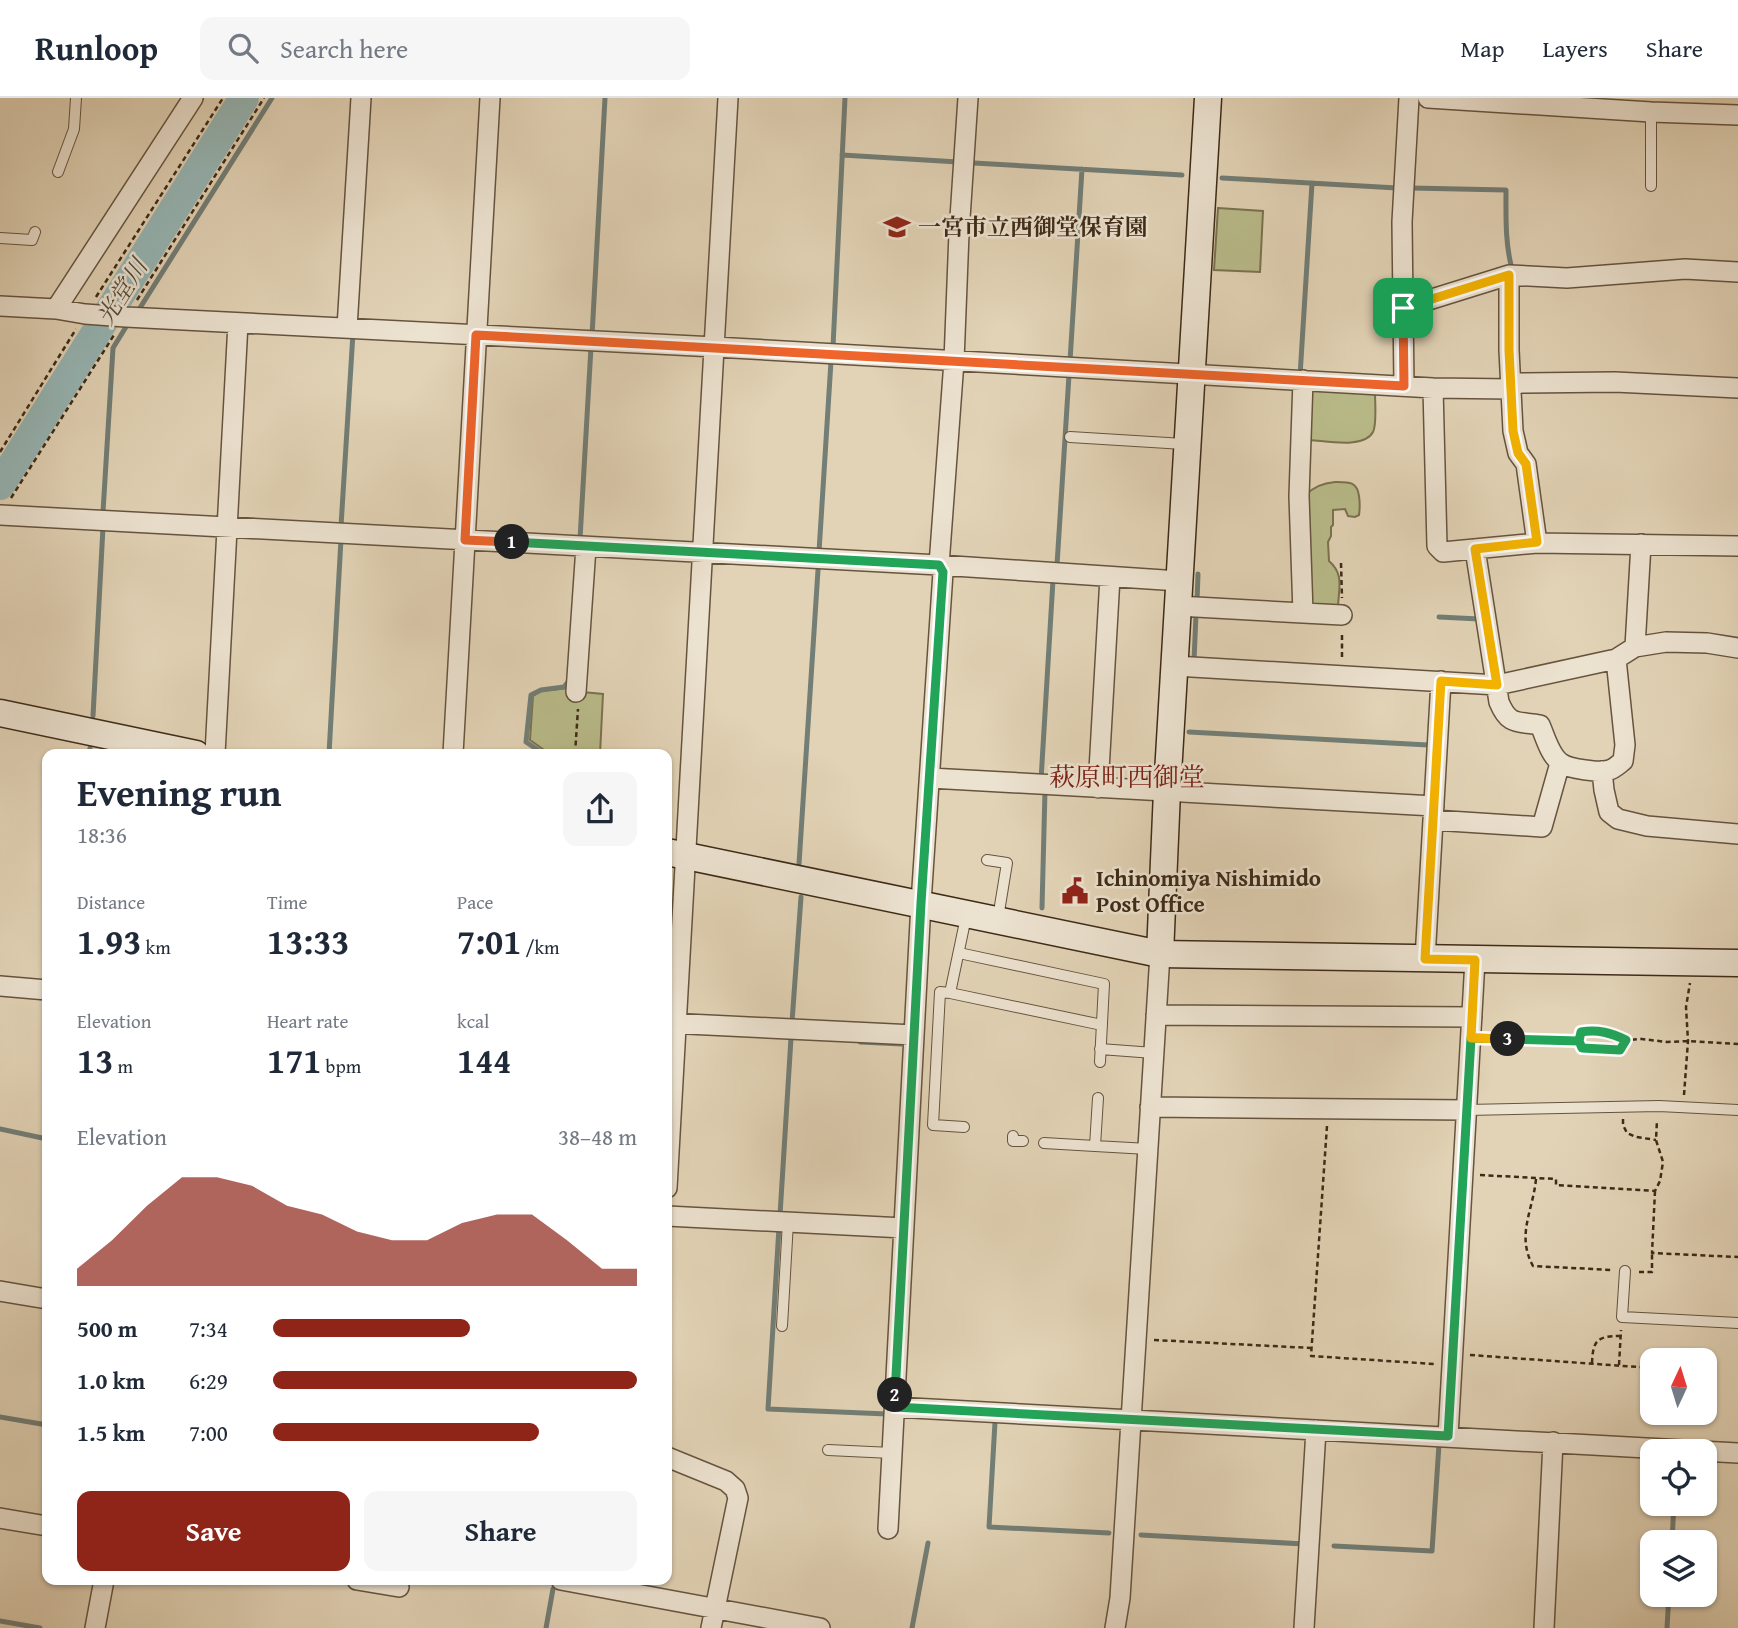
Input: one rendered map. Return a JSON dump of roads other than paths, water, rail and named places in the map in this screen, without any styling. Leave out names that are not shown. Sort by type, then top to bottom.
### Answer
[{"type":"street","points":[[56,309],[193,98]]},
{"type":"street","points":[[347,328],[361,98]]},
{"type":"street","points":[[453,749],[490,98]]},
{"type":"street","points":[[672,989],[676,854],[702,552],[728,98]]},
{"type":"street","points":[[888,1529],[921,903],[943,572],[939,565],[954,361],[968,98]]},
{"type":"street","points":[[1115,1628],[1120,1598],[1154,1053],[1208,98]]},
{"type":"street","points":[[1404,386],[1402,222],[1409,98]]},
{"type":"street","points":[[1428,98],[1618,104],[1651,112],[1738,115]]},
{"type":"street","points":[[1403,308],[1509,275],[1567,278],[1685,269],[1738,272]]},
{"type":"street","points":[[1509,275],[1513,431],[1518,453],[1526,464],[1537,542]]},
{"type":"street","points":[[0,306],[126,317],[1433,388],[1511,389],[1518,383],[1615,382],[1738,388]]},
{"type":"street","points":[[215,749],[238,323]]},
{"type":"street","points":[[1303,380],[1299,496],[1303,613]]},
{"type":"street","points":[[1433,388],[1437,546],[1443,552],[1537,542],[1738,546]]},
{"type":"street","points":[[0,515],[939,565],[1110,577],[1179,594],[1303,613],[1342,615]]},
{"type":"street","points":[[1635,647],[1640,544]]},
{"type":"street","points":[[576,692],[586,547]]},
{"type":"street","points":[[1475,549],[1499,702],[1505,716],[1514,721],[1540,724],[1560,763],[1602,771],[1612,770],[1623,761],[1625,745],[1616,659]]},
{"type":"street","points":[[1098,788],[1110,577]]},
{"type":"street","points":[[1175,666],[1497,685],[1616,659],[1635,647],[1666,642],[1707,643],[1738,648]]},
{"type":"street","points":[[1425,959],[1441,681]]},
{"type":"street","points":[[0,713],[172,749]]},
{"type":"street","points":[[930,778],[1167,791],[1434,813],[1542,827],[1560,763]]},
{"type":"street","points":[[1602,771],[1609,812],[1618,819],[1647,826],[1738,834]]},
{"type":"street","points":[[676,854],[1160,954],[1738,963]]},
{"type":"street","points":[[1448,1436],[1475,960]]},
{"type":"street","points":[[0,986],[42,990]]},
{"type":"street","points":[[1156,1015],[1472,1017]]},
{"type":"street","points":[[672,1023],[914,1035]]},
{"type":"street","points":[[1150,1107],[1466,1110]]},
{"type":"street","points":[[672,1216],[904,1228]]},
{"type":"street","points":[[0,1291],[42,1298]]},
{"type":"street","points":[[894,1407],[1738,1453]]},
{"type":"street","points":[[1304,1628],[1316,1430]]},
{"type":"street","points":[[1544,1628],[1553,1442]]},
{"type":"street","points":[[672,1459],[726,1481],[735,1489],[738,1498],[713,1618]]},
{"type":"street","points":[[0,1518],[42,1525]]},
{"type":"street","points":[[95,1628],[103,1585]]},
{"type":"street","points":[[387,1585],[399,1587]]},
{"type":"street","points":[[581,1585],[713,1618],[820,1628]]},
{"type":"lane","points":[[58,172],[74,129],[76,98]]},
{"type":"lane","points":[[1651,112],[1651,186]]},
{"type":"lane","points":[[0,238],[32,240],[35,232]]},
{"type":"lane","points":[[1070,437],[1188,444]]},
{"type":"lane","points":[[987,860],[1007,863],[997,919]]},
{"type":"lane","points":[[950,993],[967,913]]},
{"type":"lane","points":[[959,953],[1104,984],[1100,1062]]},
{"type":"lane","points":[[964,1127],[933,1125],[940,992],[1102,1025]]},
{"type":"lane","points":[[1100,1049],[1154,1053]]},
{"type":"lane","points":[[1095,1146],[1098,1098]]},
{"type":"lane","points":[[1466,1110],[1683,1106],[1738,1110]]},
{"type":"lane","points":[[1013,1136],[1013,1141],[1023,1141]]},
{"type":"lane","points":[[1044,1143],[1148,1149]]},
{"type":"lane","points":[[782,1326],[788,1222]]},
{"type":"lane","points":[[1625,1271],[1622,1317],[1738,1323]]},
{"type":"lane","points":[[828,1450],[892,1453]]},
{"type":"waterway","name":"光堂川","points":[[0,485],[244,98]]},
{"type":"waterway","points":[[138,311],[272,98]]},
{"type":"waterway","points":[[592,336],[605,98]]},
{"type":"waterway","points":[[833,347],[845,98]]},
{"type":"waterway","points":[[842,155],[958,162]]},
{"type":"waterway","points":[[974,163],[1182,175]]},
{"type":"waterway","points":[[1070,361],[1082,169]]},
{"type":"waterway","points":[[1222,178],[1397,188]]},
{"type":"waterway","points":[[1300,376],[1312,183]]},
{"type":"waterway","points":[[1411,188],[1506,190],[1507,240],[1512,269]]},
{"type":"waterway","points":[[103,512],[113,348],[129,322]]},
{"type":"waterway","points":[[341,526],[353,333]]},
{"type":"waterway","points":[[580,539],[591,347]]},
{"type":"waterway","points":[[819,552],[831,361]]},
{"type":"waterway","points":[[1057,565],[1069,375]]},
{"type":"waterway","points":[[93,716],[103,527]]},
{"type":"waterway","points":[[329,749],[341,539]]},
{"type":"waterway","points":[[799,864],[818,570]]},
{"type":"waterway","points":[[1197,602],[1198,574]]},
{"type":"waterway","points":[[1041,780],[1053,580]]},
{"type":"waterway","points":[[1194,661],[1196,614]]},
{"type":"waterway","points":[[1439,617],[1479,619]]},
{"type":"waterway","points":[[536,749],[526,742],[531,695],[541,690],[564,687],[569,679]]},
{"type":"waterway","points":[[1189,732],[1428,745]]},
{"type":"waterway","points":[[1042,908],[1045,790]]},
{"type":"waterway","points":[[792,1022],[801,897]]},
{"type":"waterway","points":[[780,1215],[791,1038]]},
{"type":"waterway","points":[[860,1042],[902,1044]]},
{"type":"waterway","points":[[0,1129],[42,1138]]},
{"type":"waterway","points":[[779,1227],[768,1409],[887,1414]]},
{"type":"waterway","points":[[0,1417],[42,1424]]},
{"type":"waterway","points":[[995,1422],[989,1527],[1109,1533]]},
{"type":"waterway","points":[[1334,1546],[1432,1551],[1439,1444]]},
{"type":"waterway","points":[[1673,1516],[1673,1530]]},
{"type":"waterway","points":[[1141,1535],[1304,1544]]},
{"type":"waterway","points":[[912,1628],[928,1543]]},
{"type":"waterway","points":[[546,1628],[553,1589]]},
{"type":"waterway","points":[[1667,1628],[1668,1607]]},
{"type":"waterway","points":[[0,1621],[40,1628]]},
{"type":"place","name":"一宮市立西御堂保育園","points":[[897,227]]},
{"type":"place","name":"Ichinomiya Nishimido Post Office","points":[[1075,891]]},
{"type":"district","name":"萩原町西御堂","points":[[1127,777]]}]
